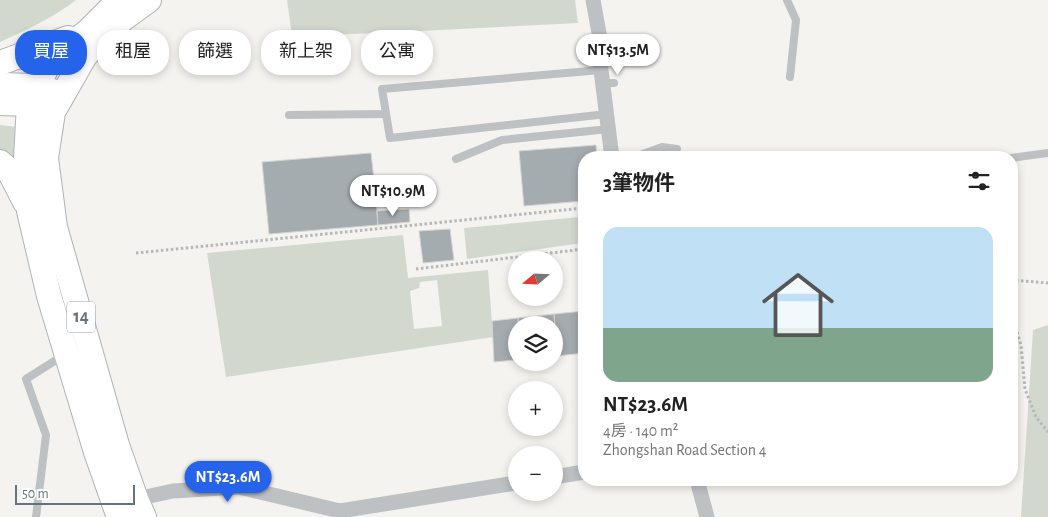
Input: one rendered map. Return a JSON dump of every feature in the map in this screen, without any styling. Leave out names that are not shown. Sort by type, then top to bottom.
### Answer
[{"type":"main road","points":[[0,104],[33,92],[50,61],[88,31],[119,0]]},
{"type":"main road","points":[[0,85],[33,92],[58,103],[85,56],[123,19],[149,0]]},
{"type":"main road","points":[[0,62],[88,31]]},
{"type":"main road","name":"14","points":[[33,92],[26,159],[29,211],[49,296],[96,452],[129,510]]},
{"type":"main road","name":"14","points":[[58,103],[46,158],[56,227],[117,444],[129,510]]},
{"type":"main road","points":[[0,162],[8,169],[29,211]]},
{"type":"street","points":[[593,0],[606,79],[607,114],[611,151]]},
{"type":"street","points":[[563,474],[578,471]]},
{"type":"street","points":[[129,510],[173,491],[239,487],[346,514],[508,484]]},
{"type":"street","points":[[699,486],[708,517]]},
{"type":"lane","points":[[787,0],[796,20],[790,77]]},
{"type":"lane","points":[[606,79],[382,89],[390,138],[607,114]]},
{"type":"lane","points":[[289,115],[386,114]]},
{"type":"lane","points":[[456,159],[502,140],[609,129]]},
{"type":"lane","points":[[651,151],[662,147],[676,149]]},
{"type":"lane","points":[[1018,157],[1048,153]]},
{"type":"lane","points":[[36,517],[46,434],[26,379],[66,354]]},
{"type":"path","points":[[136,253],[578,209]]},
{"type":"path","points":[[416,269],[578,250]]},
{"type":"path","points":[[1018,281],[1048,283]]},
{"type":"path","points":[[1018,335],[1021,345],[1025,389],[1036,417],[1048,432]]},
{"type":"shaded area","points":[[0,0],[76,0],[49,18],[29,28],[15,30],[15,35],[0,42]]},
{"type":"shaded area","points":[[287,0],[575,0],[578,23],[433,30],[361,30],[361,34],[351,34],[351,30],[291,30]]},
{"type":"shaded area","points":[[0,125],[18,127],[16,165],[0,150]]},
{"type":"shaded area","points":[[578,217],[578,244],[525,251],[508,251],[508,253],[467,259],[464,228]]},
{"type":"shaded area","points":[[403,235],[408,278],[488,270],[493,337],[226,377],[207,253]],"holes":[[[437,280],[442,326],[414,329],[410,291],[419,288],[420,282]]]},
{"type":"shaded area","points":[[1048,325],[1048,517],[1021,517],[1033,330]]},
{"type":"building","points":[[596,145],[596,151],[578,151],[578,202],[524,206],[519,151]]},
{"type":"building","points":[[371,153],[374,180],[385,179],[387,200],[376,201],[378,225],[269,234],[262,162]]},
{"type":"building","points":[[409,209],[410,222],[378,225],[377,211]]},
{"type":"building","points":[[450,229],[454,260],[423,263],[419,231]]},
{"type":"building","points":[[578,312],[578,354],[563,355],[563,316],[554,316],[554,314]]},
{"type":"building","points":[[554,314],[554,316],[536,316]]},
{"type":"building","points":[[508,319],[508,361],[494,362],[492,321]]}]
